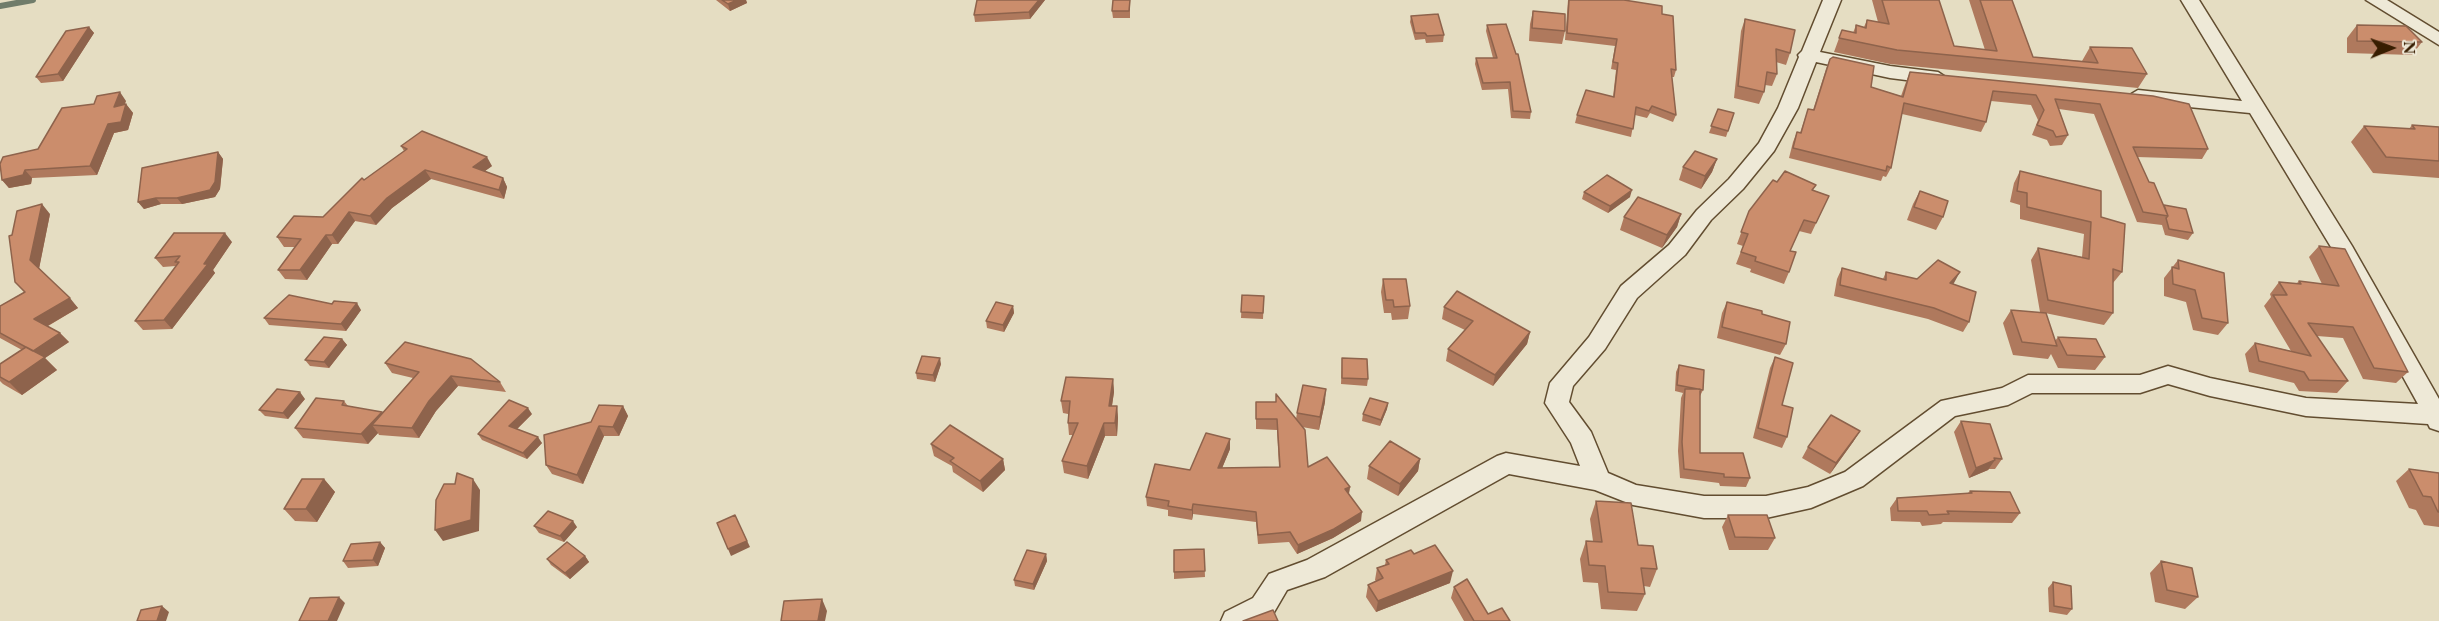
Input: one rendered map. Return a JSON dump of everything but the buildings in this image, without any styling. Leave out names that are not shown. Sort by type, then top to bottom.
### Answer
[{"type":"street","points":[[1598,480],[1582,439],[1557,403],[1562,383],[1597,343],[1629,292],[1677,250],[1704,215],[1736,184],[1767,146],[1788,108],[1807,55],[1832,0]]},
{"type":"street","points":[[2190,0],[2344,250],[2438,418]]},
{"type":"street","points":[[2375,0],[2439,40]]},
{"type":"street","points":[[1807,55],[1890,72],[1957,80]]},
{"type":"street","points":[[2123,95],[2256,108]]},
{"type":"street","points":[[1235,621],[1263,606],[1278,582],[1316,569],[1506,463],[1598,480],[1633,495],[1704,507],[1766,507],[1810,497],[1854,479],[1949,408],[2008,396],[2028,384],[2140,384],[2168,375],[2210,387],[2306,407],[2438,418]]},
{"type":"waterway","points":[[0,6],[33,0]]}]
